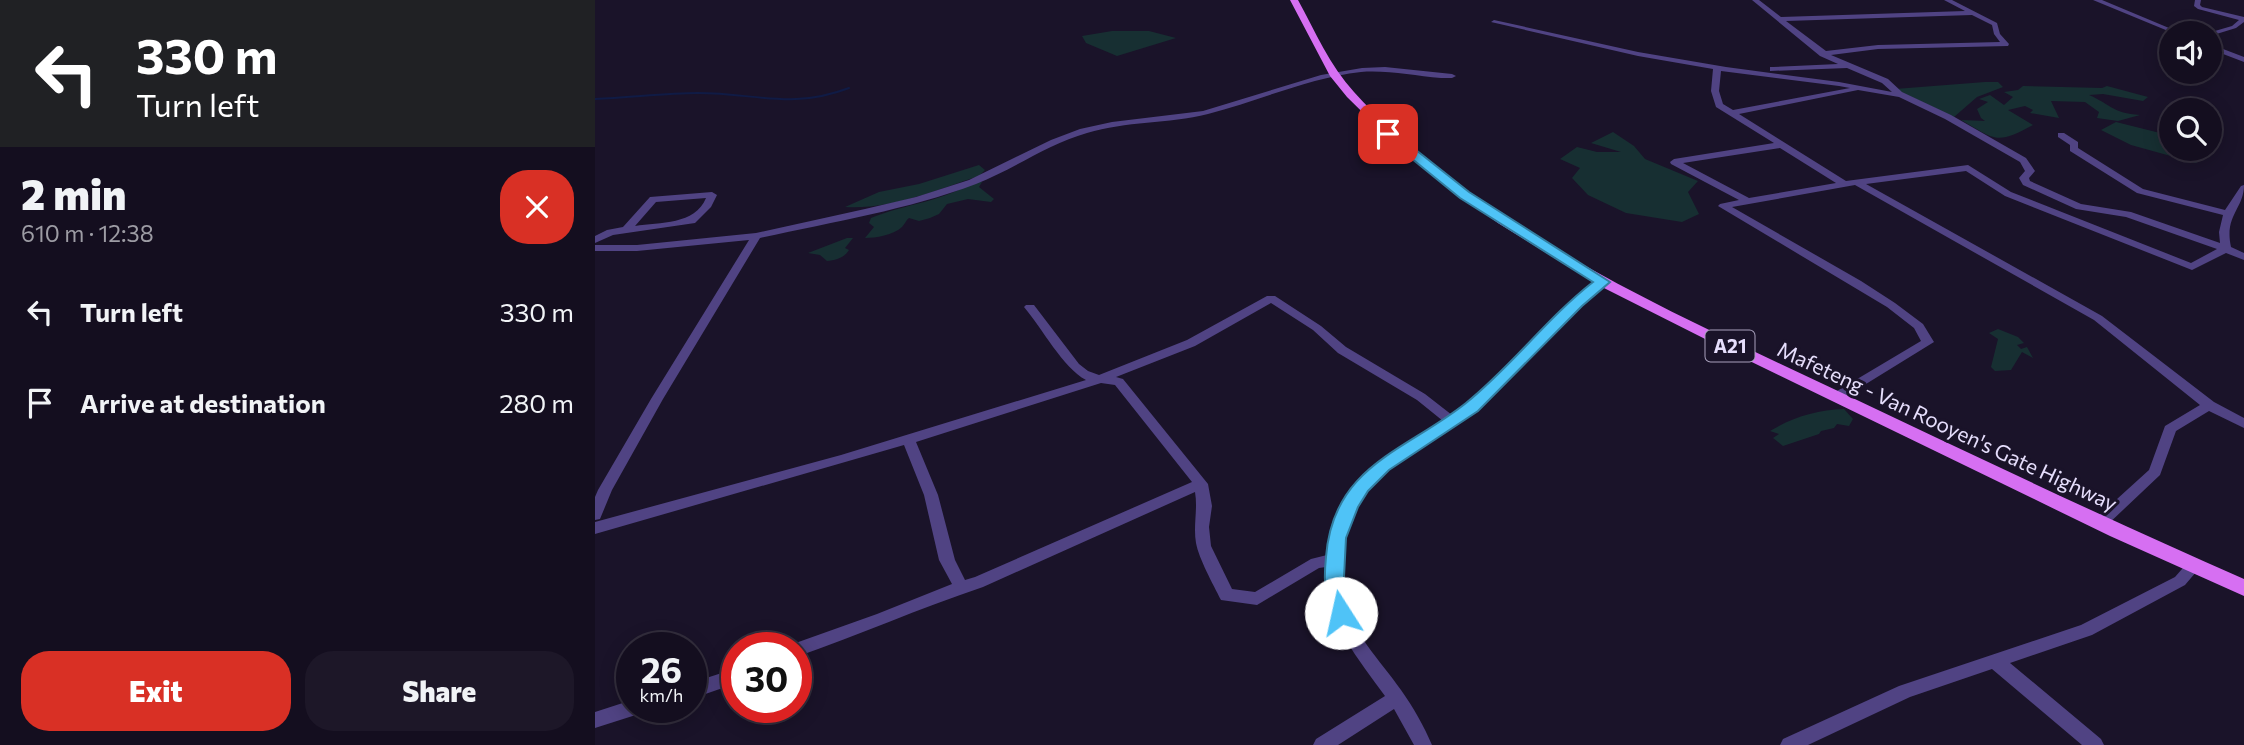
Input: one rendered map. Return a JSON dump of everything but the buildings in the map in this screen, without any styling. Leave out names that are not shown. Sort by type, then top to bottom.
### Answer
[{"type":"main road","name":"Mafeteng - Van Rooyen's Gate Highway","points":[[1294,0],[1335,76],[1388,134],[1436,174],[1502,220],[1603,282],[1836,397],[2100,523],[2244,588]]},
{"type":"street","points":[[1755,0],[1823,54],[1885,81],[1906,97],[1948,117],[2024,160],[2030,171],[2024,178],[2026,183],[2080,207],[2128,214],[2227,248],[2244,257]]},
{"type":"street","points":[[1823,54],[1878,47],[2005,44],[1997,34],[1996,24],[1947,0]]},
{"type":"street","points":[[2097,0],[2159,25]]},
{"type":"street","points":[[2198,0],[2197,6],[2200,8],[2244,19],[2234,27],[2222,30]]},
{"type":"street","points":[[1779,19],[1975,13]]},
{"type":"street","points":[[1494,22],[1638,54],[1717,68],[1865,88],[1906,97]]},
{"type":"street","points":[[2222,51],[2244,60]]},
{"type":"street","points":[[1717,68],[1851,66]]},
{"type":"street","points":[[1717,68],[1715,91],[1719,105],[1843,184]]},
{"type":"street","points":[[595,248],[636,248],[756,236],[908,204],[995,173],[1081,131],[1205,113],[1301,83],[1335,76],[1380,70],[1452,76]]},
{"type":"street","points":[[1731,113],[1865,88]]},
{"type":"street","points":[[2061,135],[2075,144],[2073,149],[2140,191],[2227,213]]},
{"type":"street","points":[[1748,202],[1732,190],[1706,180],[1674,162],[1780,145]]},
{"type":"street","points":[[1836,397],[1927,342],[1919,326],[1891,305],[1723,206],[1843,184],[1968,168],[2008,194],[2192,267],[2227,248]]},
{"type":"street","points":[[1857,183],[2098,318],[2209,405],[2244,424]]},
{"type":"street","points":[[2227,248],[2222,233],[2227,213],[2241,199],[2244,188]]},
{"type":"street","points":[[595,240],[611,232],[692,221],[708,205],[712,195],[653,199],[627,229]]},
{"type":"street","points":[[595,515],[605,489],[756,236]]},
{"type":"street","points":[[1423,745],[1397,698],[1341,613],[1334,577],[1335,559],[1337,538],[1349,506],[1362,486],[1383,465],[1452,422],[1497,384],[1576,303],[1603,282]]},
{"type":"street","points":[[595,528],[908,439],[1107,378],[1191,343],[1271,298],[1317,328],[1342,350],[1421,397],[1452,422]]},
{"type":"street","points":[[1030,307],[1082,373],[1092,378],[1107,378],[1119,382],[1201,484],[1205,506],[1202,527],[1204,546],[1227,595],[1257,599],[1316,563],[1335,559]]},
{"type":"street","points":[[2100,523],[2155,472],[2170,429],[2209,405]]},
{"type":"street","points":[[908,439],[931,495],[947,560],[961,587]]},
{"type":"street","points":[[812,644],[1003,572],[1201,484]]},
{"type":"street","points":[[1789,745],[1905,691],[2086,630],[2180,581],[2194,565]]},
{"type":"street","points":[[1994,660],[2095,745]]},
{"type":"street","points":[[1322,745],[1397,698]]},
{"type":"street","points":[[595,720],[616,713]]},
{"type":"green space","points":[[1112,31],[1149,31],[1176,38],[1117,56],[1086,43],[1082,36]]},
{"type":"green space","points":[[1998,82],[2003,87],[1977,97],[1954,117],[1895,89]]},
{"type":"green space","points":[[2023,86],[2107,86],[2148,97],[2143,101],[2103,94],[2089,95],[2118,110],[2140,115],[2118,121],[2097,118],[2099,112],[2085,102],[2051,101],[2059,118],[2030,113],[2033,110],[2025,106],[2008,110],[2033,125],[2011,135],[1996,138],[1961,120],[1985,121],[1977,109],[1988,102],[1979,99],[1990,95],[2004,105],[2013,97],[2004,92],[2018,90]]},
{"type":"green space","points":[[2116,122],[2159,133],[2159,153],[2131,145],[2101,130]]},
{"type":"green space","points":[[1613,132],[1634,146],[1645,159],[1698,181],[1688,192],[1699,214],[1682,222],[1626,213],[1588,195],[1572,178],[1580,168],[1560,159],[1577,147],[1597,152],[1621,152],[1591,143]]},
{"type":"green space","points":[[979,165],[985,170],[979,176],[930,193],[879,205],[845,207],[879,192],[919,184]]},
{"type":"green space","points":[[977,180],[982,182],[979,187],[994,199],[991,202],[968,199],[947,204],[939,214],[930,218],[919,221],[909,218],[894,232],[865,238],[874,227],[869,223],[871,218],[939,198]]},
{"type":"green space","points":[[853,238],[845,248],[849,250],[839,258],[827,261],[820,255],[808,253]]},
{"type":"green space","points":[[1998,329],[2018,337],[2024,343],[2017,345],[2021,349],[2027,347],[2033,358],[2022,352],[2011,370],[1995,371],[1991,367],[1998,339],[1989,333]]},
{"type":"green space","points":[[1844,409],[1853,419],[1849,426],[1837,424],[1834,428],[1783,446],[1773,438],[1779,434],[1770,431],[1805,415]]},
{"type":"waterway","points":[[595,99],[698,93],[791,99],[828,95],[849,88]]},
{"type":"route","points":[[1341,613],[1334,577],[1337,538],[1349,506],[1362,486],[1383,465],[1472,407],[1576,303],[1603,282],[1465,195],[1388,134]]}]
